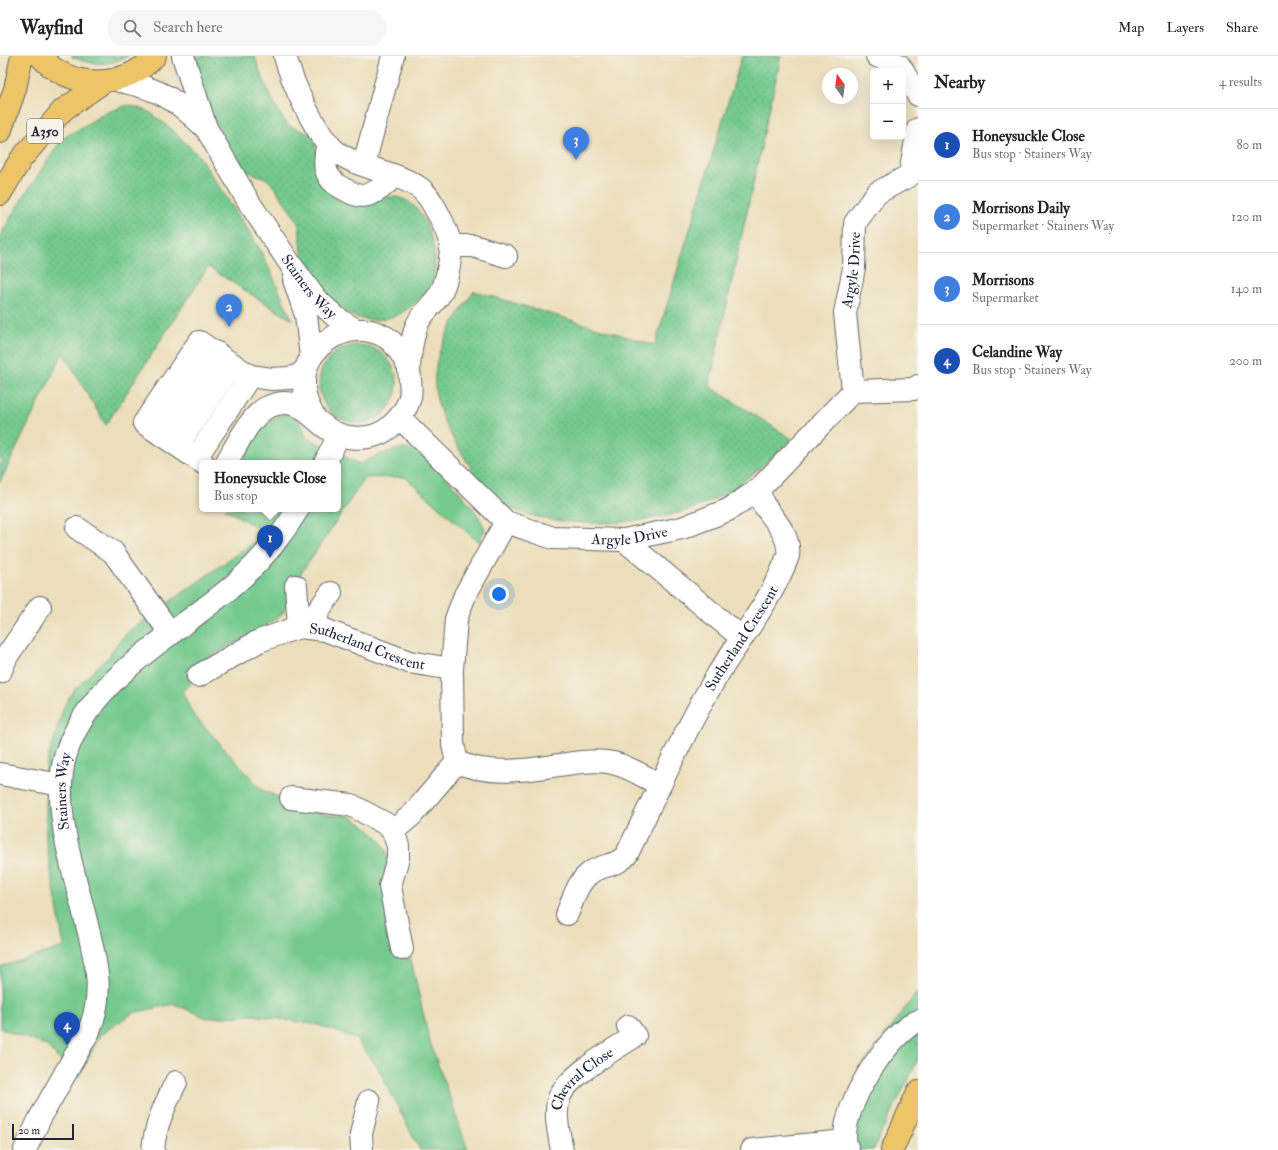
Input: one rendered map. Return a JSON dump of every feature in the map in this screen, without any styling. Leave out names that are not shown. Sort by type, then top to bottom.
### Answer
[{"type":"main road","name":"A350","points":[[0,132],[15,89],[22,56]]},
{"type":"main road","points":[[40,56],[50,66],[67,76],[85,81],[110,81],[136,72],[155,56]]},
{"type":"main road","name":"A350","points":[[0,194],[21,159],[64,110],[110,81]]},
{"type":"main road","points":[[892,1150],[918,1092]]},
{"type":"street","name":"Stainers Way","points":[[183,56],[206,128],[269,235],[298,290],[308,328],[308,363]]},
{"type":"street","points":[[285,56],[294,83],[328,144],[338,153],[421,189],[428,196],[444,225],[451,246],[449,269],[440,293],[417,326],[409,368]]},
{"type":"street","points":[[364,164],[393,56]]},
{"type":"street","points":[[877,56],[899,65],[901,68]]},
{"type":"street","points":[[906,76],[918,95]]},
{"type":"street","name":"Stainers Way","points":[[110,81],[153,90],[175,102],[206,128]]},
{"type":"street","name":"Argyle Drive","points":[[400,418],[506,522],[553,538],[624,540],[682,528],[728,510],[759,490],[853,391],[845,313],[854,268],[855,223],[877,193],[910,175],[918,129]]},
{"type":"street","points":[[328,144],[324,158],[329,178],[336,186],[354,195],[364,196],[376,191],[394,176]]},
{"type":"street","name":"Stainers Way","points":[[269,235],[316,298],[338,319],[367,332]]},
{"type":"street","points":[[451,246],[473,246],[506,256]]},
{"type":"street","points":[[199,461],[170,439],[144,423],[199,342],[250,376],[272,379],[288,378],[296,377],[323,342],[339,334],[403,331],[417,326]]},
{"type":"street","points":[[228,460],[255,416],[266,408],[277,404],[289,404],[301,407],[313,415],[324,427],[339,435],[349,437],[368,437],[386,430],[400,418],[409,402],[412,385],[409,368],[402,353],[391,341],[367,332]]},
{"type":"street","points":[[170,439],[224,359]]},
{"type":"street","points":[[308,363],[304,385],[306,401],[313,415]]},
{"type":"street","points":[[200,460],[250,376]]},
{"type":"street","points":[[853,391],[914,389],[918,386]]},
{"type":"street","points":[[326,460],[339,435]]},
{"type":"street","name":"Sutherland Crescent","points":[[567,914],[578,885],[594,871],[622,860],[698,710],[718,674],[742,638],[782,568],[789,551],[785,537],[763,503],[759,490]]},
{"type":"street","name":"Stainers Way","points":[[25,1150],[40,1118],[89,1030],[94,1018],[99,995],[96,959],[64,828],[61,785],[65,758],[69,746],[85,714],[109,685],[236,583],[262,558],[281,535],[294,512]]},
{"type":"street","points":[[457,762],[453,744],[452,669],[454,635],[459,606],[506,522]]},
{"type":"street","points":[[77,528],[113,552],[171,634]]},
{"type":"street","points":[[624,540],[742,638]]},
{"type":"street","points":[[296,586],[308,627]]},
{"type":"street","points":[[308,627],[331,593]]},
{"type":"street","points":[[0,672],[7,656],[40,606]]},
{"type":"street","name":"Sutherland Crescent","points":[[198,676],[259,641],[308,627],[326,630],[394,658],[428,667],[452,669]]},
{"type":"street","points":[[457,762],[473,768],[498,771],[543,768],[580,762],[613,763],[636,772],[660,786]]},
{"type":"street","points":[[393,831],[412,815],[457,762]]},
{"type":"street","points":[[0,774],[61,785]]},
{"type":"street","points":[[290,798],[351,805],[386,824],[393,831],[398,846],[396,868],[390,886],[402,949]]},
{"type":"street","points":[[752,1150],[846,1145],[852,1106],[867,1075],[895,1039],[906,1028],[918,1021]]},
{"type":"street","name":"Chevral Close","points":[[562,1150],[557,1111],[562,1093],[587,1068],[635,1036]]},
{"type":"street","points":[[153,1150],[154,1134],[162,1112],[176,1082]]},
{"type":"street","points":[[362,1150],[361,1134],[369,1101]]},
{"type":"green space","points":[[71,56],[128,56],[114,62],[100,64],[85,62]]},
{"type":"green space","points":[[193,56],[255,56],[269,92],[283,119],[290,126],[313,135],[320,167],[335,198],[356,208],[378,199],[394,197],[410,203],[418,211],[425,221],[430,234],[435,260],[432,283],[428,290],[419,299],[407,309],[394,316],[381,320],[368,320],[355,317],[342,311],[320,291],[311,279],[306,267],[297,221],[270,182],[267,179],[245,170],[226,145],[204,96]]},
{"type":"green space","points":[[742,56],[781,56],[709,386],[792,439],[744,481],[722,495],[689,510],[662,517],[602,523],[572,522],[543,518],[517,511],[496,500],[482,484],[459,449],[446,426],[438,405],[435,386],[436,367],[440,350],[449,331],[474,291],[655,345]]},
{"type":"green space","points":[[128,105],[148,111],[173,130],[199,156],[258,246],[292,320],[208,267],[106,425],[63,353],[0,482],[0,236],[16,208],[62,139],[105,113]]},
{"type":"green space","points":[[358,345],[373,348],[386,356],[394,369],[397,384],[394,399],[386,412],[373,420],[358,423],[343,420],[330,412],[322,399],[319,384],[322,369],[330,356],[343,348]]},
{"type":"green space","points":[[284,414],[293,416],[299,421],[306,437],[360,464],[392,450],[412,450],[430,462],[442,473],[464,497],[481,520],[485,529],[479,543],[405,477],[365,478],[298,578],[283,613],[272,622],[187,670],[191,684],[182,691],[192,713],[262,790],[292,803],[327,815],[350,816],[367,828],[380,840],[386,849],[429,1039],[468,1150],[420,1150],[377,1066],[356,1039],[318,1025],[254,1015],[207,1018],[174,1004],[133,1013],[100,1035],[79,1077],[73,1075],[47,1046],[0,1028],[0,967],[64,947],[46,842],[46,765],[65,704],[75,689],[110,655],[118,642],[129,631],[266,533],[230,512],[341,512],[341,460],[243,460],[253,440],[268,422]]},
{"type":"green space","points":[[918,991],[918,1059],[873,1150],[833,1150],[863,1064]]},
{"type":"place","name":"Morrisons","points":[[576,160]]},
{"type":"place","name":"Morrisons Daily","points":[[229,327]]},
{"type":"place","name":"Honeysuckle Close","points":[[270,558]]},
{"type":"place","name":"Celandine Way","points":[[67,1045]]}]
